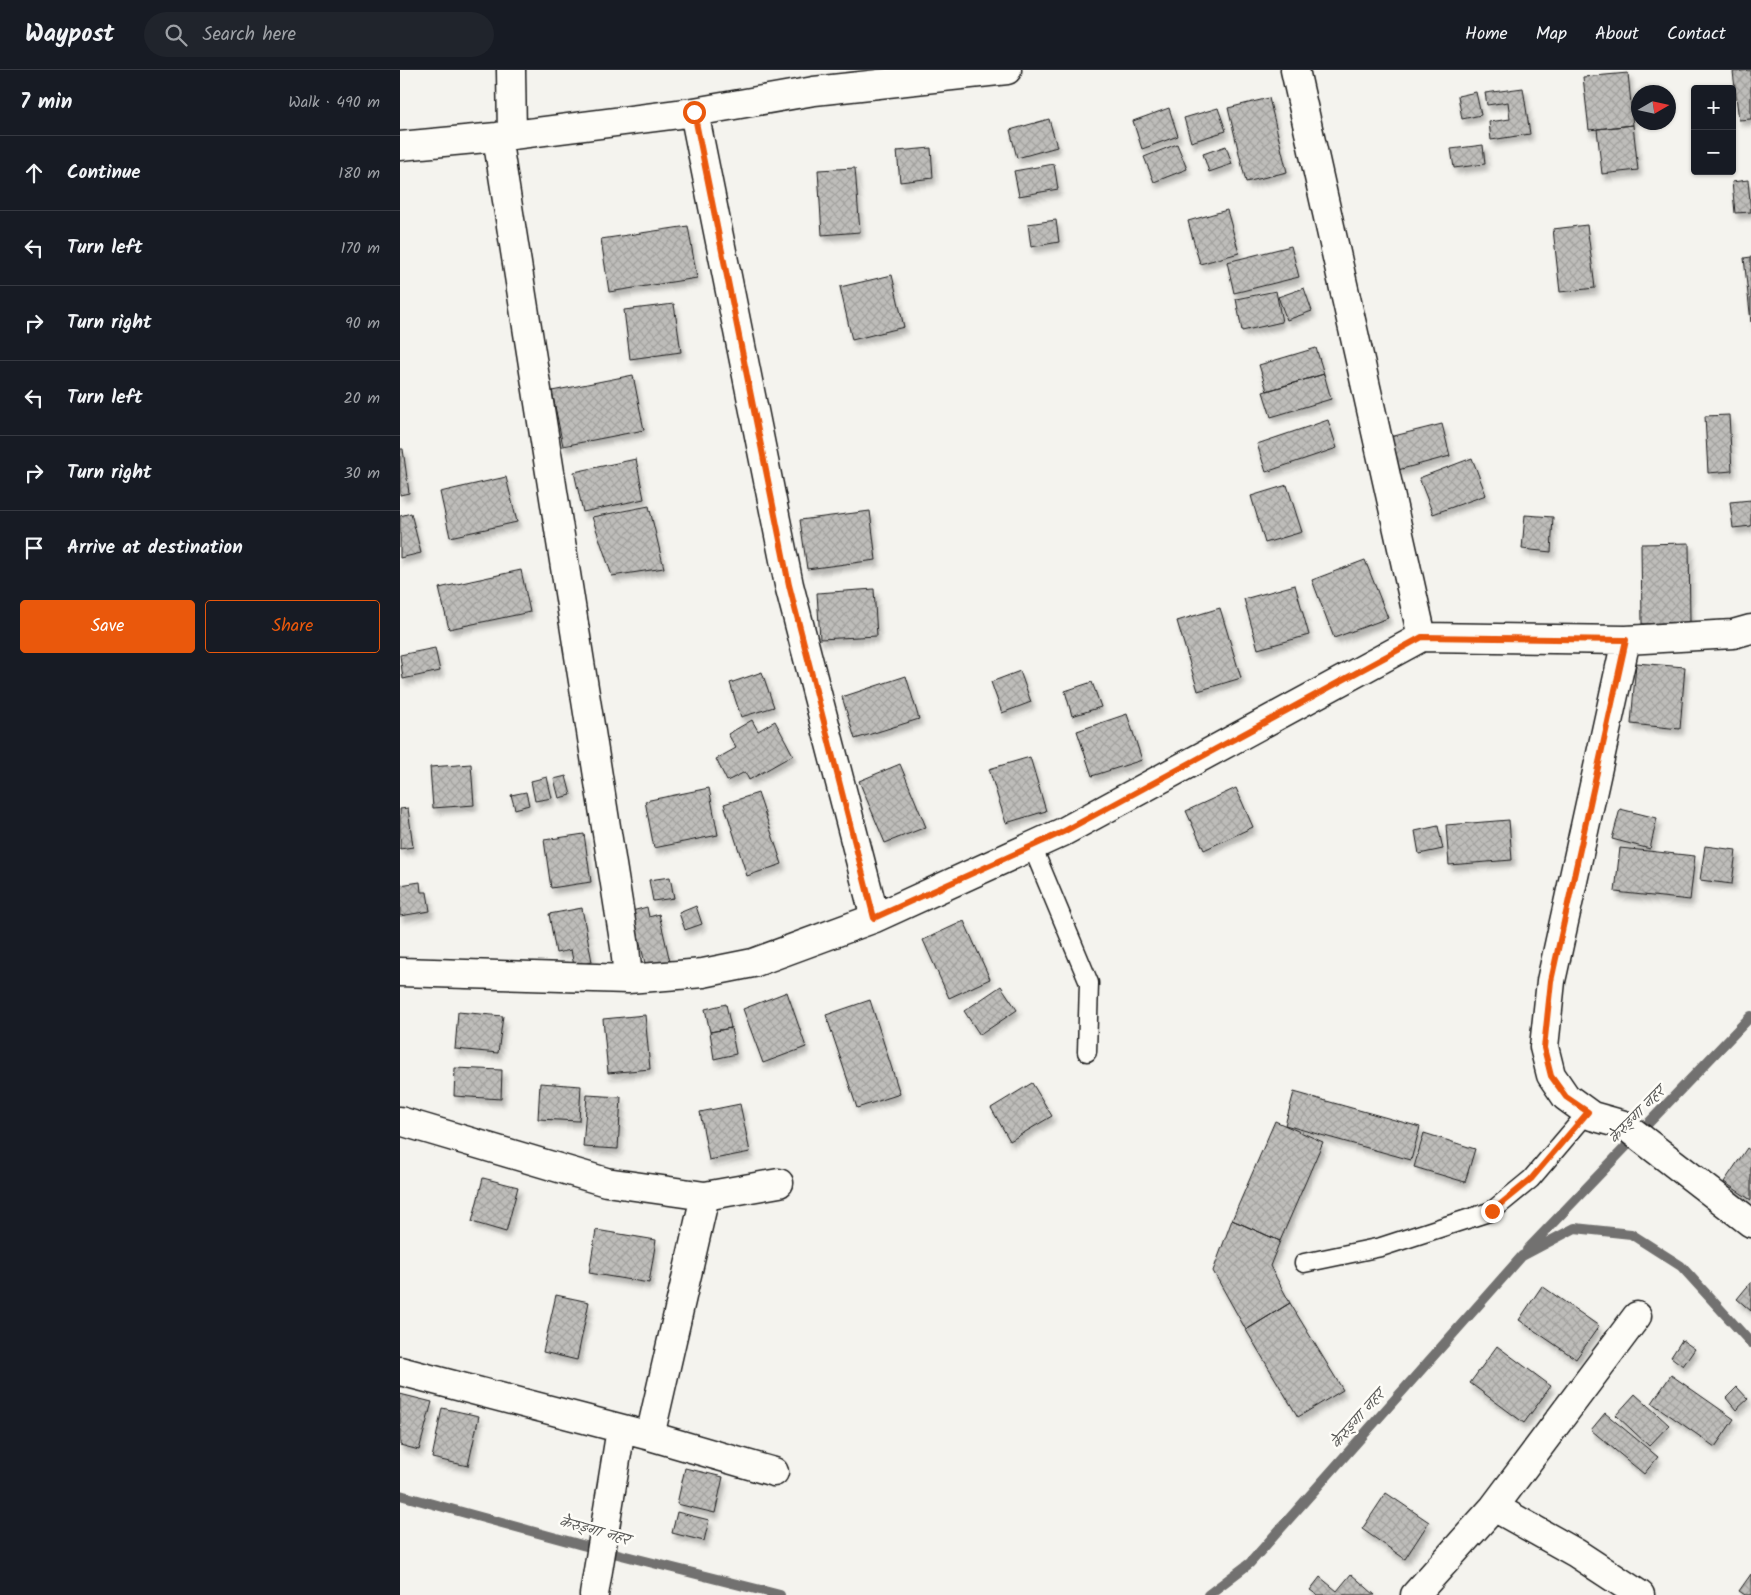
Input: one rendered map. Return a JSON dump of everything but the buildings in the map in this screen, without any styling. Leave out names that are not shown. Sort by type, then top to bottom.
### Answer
[{"type":"street","points":[[511,70],[504,136],[624,937],[628,978]]},
{"type":"street","points":[[400,146],[504,136],[694,112],[813,80],[1007,70]]},
{"type":"street","points":[[1295,70],[1422,637]]},
{"type":"street","points":[[694,112],[789,585],[874,918]]},
{"type":"street","points":[[400,972],[628,978],[704,973],[753,964],[874,918],[1063,832],[1422,637],[1626,640],[1733,634],[1751,629]]},
{"type":"street","points":[[1626,640],[1551,981],[1544,1048],[1551,1076],[1566,1097],[1588,1112],[1624,1125],[1654,1146],[1751,1223]]},
{"type":"street","points":[[400,1121],[606,1182],[705,1196],[779,1183]]},
{"type":"street","points":[[650,1436],[705,1196]]},
{"type":"street","points":[[1415,1595],[1494,1506],[1637,1316]]},
{"type":"street","points":[[400,1372],[650,1436],[774,1472]]},
{"type":"street","points":[[594,1595],[621,1429]]},
{"type":"street","points":[[1494,1506],[1576,1553],[1640,1595]]},
{"type":"lane","points":[[1032,846],[1090,983],[1087,1052]]},
{"type":"lane","points":[[1304,1264],[1381,1247],[1492,1211],[1531,1179],[1588,1112]]},
{"type":"waterway","name":"केेरुङ्गा नहर","points":[[1527,1250],[1751,1016]]},
{"type":"waterway","name":"केेरुङ्गा नहर","points":[[1208,1595],[1250,1563],[1522,1256],[1575,1228],[1631,1234],[1681,1266],[1751,1343]]},
{"type":"waterway","name":"केेरुङ्गा नहर","points":[[400,1495],[582,1545],[780,1595]]},
{"type":"route","points":[[694,112],[789,585],[874,918],[1063,832],[1422,637],[1526,637],[1626,640],[1586,829],[1551,981],[1544,1048],[1551,1076],[1566,1097],[1588,1112],[1531,1179],[1492,1211]]}]
